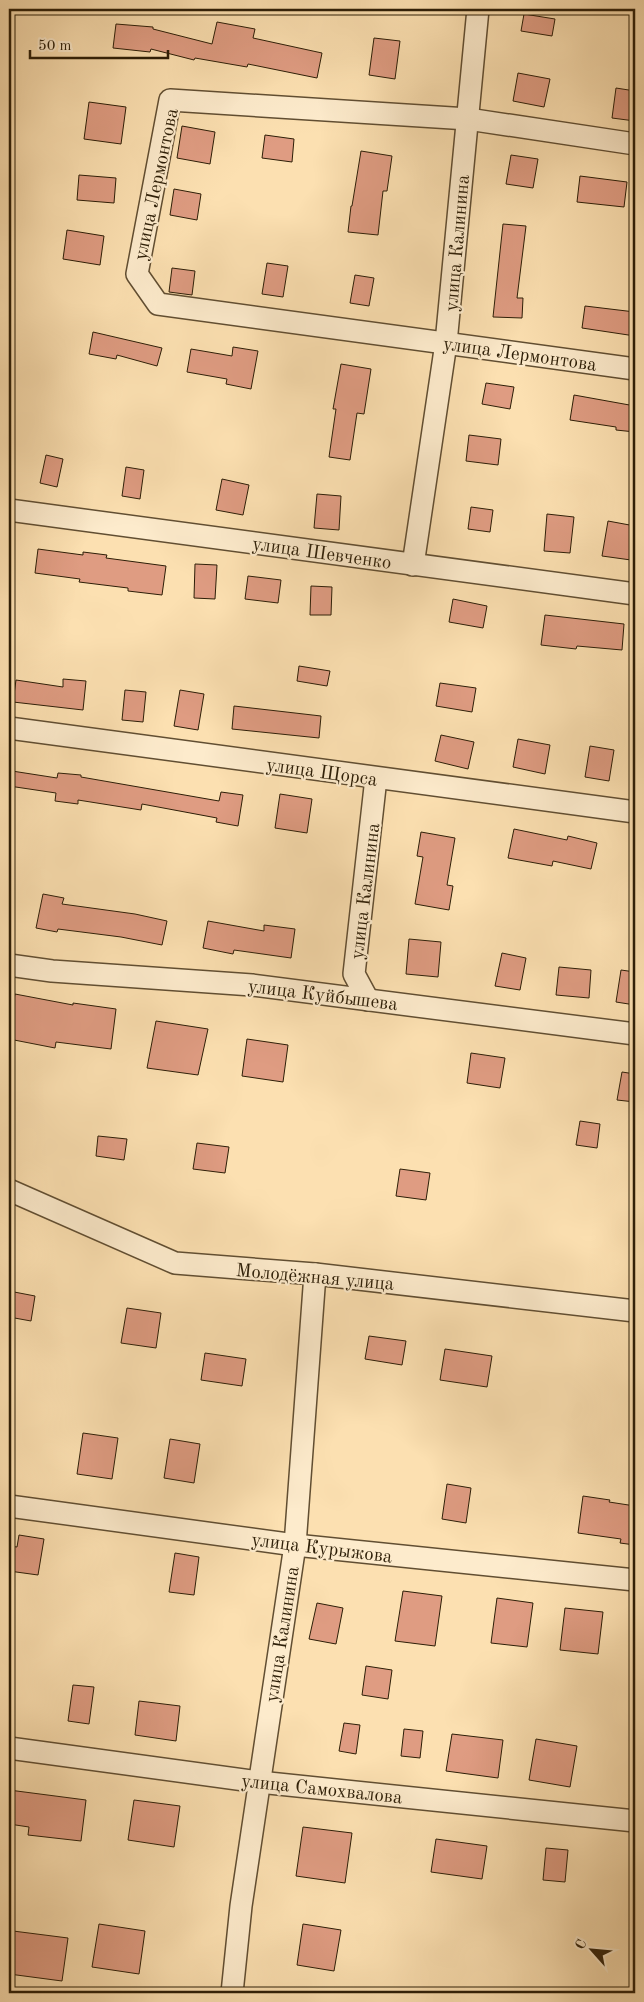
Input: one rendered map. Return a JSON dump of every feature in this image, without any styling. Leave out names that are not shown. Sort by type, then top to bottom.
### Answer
[{"type":"street","name":"улица Калинина","points":[[413,565],[446,343],[478,9]]},
{"type":"street","name":"улица Лермонтова","points":[[635,144],[468,120],[170,100],[137,274],[158,304],[635,369]]},
{"type":"street","name":"улица Шевченко","points":[[9,510],[635,594]]},
{"type":"street","name":"улица Щорса","points":[[9,728],[635,812]]},
{"type":"street","name":"улица Калинина","points":[[368,1000],[354,974],[376,778]]},
{"type":"street","name":"улица Куйбышева","points":[[9,965],[52,971],[252,985],[635,1034]]},
{"type":"street","name":"Молодёжная улица","points":[[9,1190],[175,1263],[314,1274],[635,1311]]},
{"type":"street","name":"улица Калинина","points":[[232,1993],[259,1782],[295,1545],[314,1274]]},
{"type":"street","name":"улица Курыжова","points":[[9,1506],[295,1545],[635,1580]]},
{"type":"street","name":"улица Самохвалова","points":[[9,1748],[259,1782],[635,1821]]},
{"type":"building","points":[[524,14],[555,19],[552,36],[521,31]]},
{"type":"building","points":[[217,22],[255,29],[253,38],[322,53],[317,78],[248,64],[247,67],[195,58],[194,60],[151,49],[150,52],[113,48],[116,24],[153,27],[153,29],[212,44]]},
{"type":"building","points":[[374,38],[400,41],[395,79],[369,75]]},
{"type":"building","points":[[518,73],[550,79],[544,107],[513,101]]},
{"type":"building","points":[[616,88],[635,91],[635,121],[612,118]]},
{"type":"building","points":[[89,102],[126,107],[121,144],[84,139]]},
{"type":"building","points":[[182,126],[215,132],[210,164],[177,158]]},
{"type":"building","points":[[265,135],[294,139],[292,162],[262,158]]},
{"type":"building","points":[[361,151],[392,156],[387,191],[383,191],[378,235],[348,232]]},
{"type":"building","points":[[511,155],[538,159],[533,188],[506,184]]},
{"type":"building","points":[[79,175],[116,178],[114,203],[77,200]]},
{"type":"building","points":[[580,176],[627,182],[624,207],[577,202]]},
{"type":"building","points":[[174,189],[201,194],[197,220],[170,215]]},
{"type":"building","points":[[503,224],[526,226],[517,298],[523,298],[522,318],[493,317]]},
{"type":"building","points":[[67,230],[104,236],[100,265],[63,259]]},
{"type":"building","points":[[267,263],[288,266],[283,297],[262,294]]},
{"type":"building","points":[[172,268],[195,271],[192,295],[169,292]]},
{"type":"building","points":[[355,275],[374,278],[369,306],[350,303]]},
{"type":"building","points":[[585,306],[635,312],[635,336],[582,328]]},
{"type":"building","points":[[93,332],[162,348],[157,366],[117,355],[116,359],[89,354]]},
{"type":"building","points":[[233,347],[258,351],[251,389],[226,384],[227,379],[187,372],[191,349],[232,356]]},
{"type":"building","points":[[341,364],[371,369],[364,414],[357,413],[350,460],[329,457],[336,409],[333,409]]},
{"type":"building","points":[[486,383],[514,387],[510,409],[482,404]]},
{"type":"building","points":[[574,395],[635,406],[635,432],[570,420]]},
{"type":"building","points":[[469,435],[501,439],[498,465],[466,461]]},
{"type":"building","points":[[46,455],[63,459],[57,487],[40,483]]},
{"type":"building","points":[[126,467],[144,470],[140,499],[122,496]]},
{"type":"building","points":[[222,479],[249,485],[243,515],[216,510]]},
{"type":"building","points":[[317,494],[341,496],[339,530],[314,528]]},
{"type":"building","points":[[471,507],[493,510],[490,532],[468,529]]},
{"type":"building","points":[[547,514],[574,517],[570,553],[544,551]]},
{"type":"building","points":[[608,521],[635,526],[631,560],[602,556]]},
{"type":"building","points":[[38,549],[83,555],[83,552],[107,555],[106,558],[166,566],[162,595],[128,591],[128,588],[79,582],[80,579],[35,573]]},
{"type":"building","points":[[195,564],[217,565],[215,599],[194,598]]},
{"type":"building","points":[[248,576],[281,580],[278,603],[245,599]]},
{"type":"building","points":[[311,586],[332,587],[331,615],[310,615]]},
{"type":"building","points":[[453,599],[487,606],[483,628],[449,622]]},
{"type":"building","points":[[545,615],[624,624],[622,650],[577,646],[576,649],[541,645]]},
{"type":"building","points":[[299,666],[330,671],[327,686],[297,681]]},
{"type":"building","points":[[63,679],[86,681],[83,710],[13,702],[16,680],[63,687]]},
{"type":"building","points":[[440,683],[476,688],[472,712],[436,706]]},
{"type":"building","points":[[125,690],[146,692],[143,722],[122,720]]},
{"type":"building","points":[[180,690],[204,694],[198,730],[174,726]]},
{"type":"building","points":[[234,706],[321,716],[319,738],[232,729]]},
{"type":"building","points":[[441,735],[474,742],[468,769],[435,761]]},
{"type":"building","points":[[518,739],[550,745],[545,774],[513,767]]},
{"type":"building","points":[[590,746],[614,750],[609,781],[585,777]]},
{"type":"building","points":[[12,771],[57,778],[58,773],[81,775],[81,777],[219,801],[221,792],[243,795],[238,826],[216,822],[217,818],[142,804],[141,810],[78,800],[78,804],[55,801],[56,793],[9,786]]},
{"type":"building","points":[[280,794],[312,799],[307,833],[275,828]]},
{"type":"building","points":[[514,829],[567,840],[568,836],[597,843],[591,869],[553,861],[552,866],[508,858]]},
{"type":"building","points":[[421,832],[455,838],[447,885],[453,886],[449,910],[415,904],[423,857],[417,856]]},
{"type":"building","points":[[43,894],[64,898],[62,904],[135,914],[167,921],[162,945],[121,937],[58,929],[57,932],[36,928]]},
{"type":"building","points":[[208,921],[264,931],[264,925],[295,929],[291,958],[234,950],[233,954],[203,948]]},
{"type":"building","points":[[409,939],[441,942],[438,977],[406,974]]},
{"type":"building","points":[[502,953],[526,958],[520,990],[495,986]]},
{"type":"building","points":[[559,967],[591,970],[589,998],[556,995]]},
{"type":"building","points":[[621,970],[635,972],[635,1005],[616,1002]]},
{"type":"building","points":[[15,994],[73,1005],[73,1003],[116,1009],[111,1049],[56,1042],[55,1048],[9,1039],[9,1027]]},
{"type":"building","points":[[156,1021],[208,1029],[198,1075],[147,1068]]},
{"type":"building","points":[[247,1039],[288,1045],[283,1082],[242,1076]]},
{"type":"building","points":[[471,1053],[505,1058],[500,1088],[467,1083]]},
{"type":"building","points":[[622,1072],[635,1074],[635,1102],[617,1100]]},
{"type":"building","points":[[580,1121],[600,1124],[597,1148],[576,1145]]},
{"type":"building","points":[[98,1136],[127,1139],[124,1160],[96,1156]]},
{"type":"building","points":[[197,1143],[229,1147],[225,1173],[193,1169]]},
{"type":"building","points":[[400,1169],[430,1173],[426,1200],[396,1196]]},
{"type":"building","points":[[9,1291],[35,1296],[31,1321],[9,1317]]},
{"type":"building","points":[[127,1308],[161,1313],[156,1348],[121,1343]]},
{"type":"building","points":[[369,1336],[406,1341],[402,1365],[365,1359]]},
{"type":"building","points":[[445,1349],[492,1356],[487,1387],[440,1380]]},
{"type":"building","points":[[205,1353],[246,1359],[242,1386],[201,1380]]},
{"type":"building","points":[[83,1433],[118,1438],[112,1479],[77,1474]]},
{"type":"building","points":[[170,1439],[200,1444],[194,1483],[164,1478]]},
{"type":"building","points":[[447,1484],[471,1488],[466,1523],[442,1519]]},
{"type":"building","points":[[583,1496],[635,1506],[635,1545],[620,1543],[621,1539],[578,1533]]},
{"type":"building","points":[[19,1535],[44,1539],[38,1575],[9,1571],[9,1546],[17,1547]]},
{"type":"building","points":[[175,1553],[199,1557],[194,1595],[169,1592]]},
{"type":"building","points":[[403,1591],[442,1596],[435,1646],[395,1641]]},
{"type":"building","points":[[497,1598],[533,1603],[527,1647],[491,1643]]},
{"type":"building","points":[[317,1603],[343,1608],[336,1644],[309,1639]]},
{"type":"building","points":[[565,1608],[603,1612],[598,1654],[560,1650]]},
{"type":"building","points":[[366,1666],[392,1670],[388,1699],[362,1695]]},
{"type":"building","points":[[73,1685],[94,1687],[89,1724],[68,1721]]},
{"type":"building","points":[[139,1701],[180,1706],[176,1741],[135,1735]]},
{"type":"building","points":[[344,1723],[360,1725],[356,1754],[339,1751]]},
{"type":"building","points":[[404,1729],[423,1731],[420,1758],[401,1756]]},
{"type":"building","points":[[452,1734],[503,1740],[498,1778],[446,1771]]},
{"type":"building","points":[[536,1739],[577,1746],[570,1787],[529,1780]]},
{"type":"building","points":[[9,1790],[86,1800],[81,1841],[28,1835],[29,1827],[9,1824]]},
{"type":"building","points":[[134,1800],[180,1806],[174,1847],[128,1840]]},
{"type":"building","points":[[303,1827],[352,1833],[345,1883],[296,1876]]},
{"type":"building","points":[[436,1839],[487,1846],[482,1879],[431,1872]]},
{"type":"building","points":[[546,1848],[568,1850],[565,1882],[543,1880]]},
{"type":"building","points":[[99,1924],[145,1931],[139,1974],[92,1967]]},
{"type":"building","points":[[303,1924],[341,1930],[334,1971],[297,1965]]},
{"type":"building","points":[[13,1931],[68,1938],[62,1981],[9,1974]]}]
